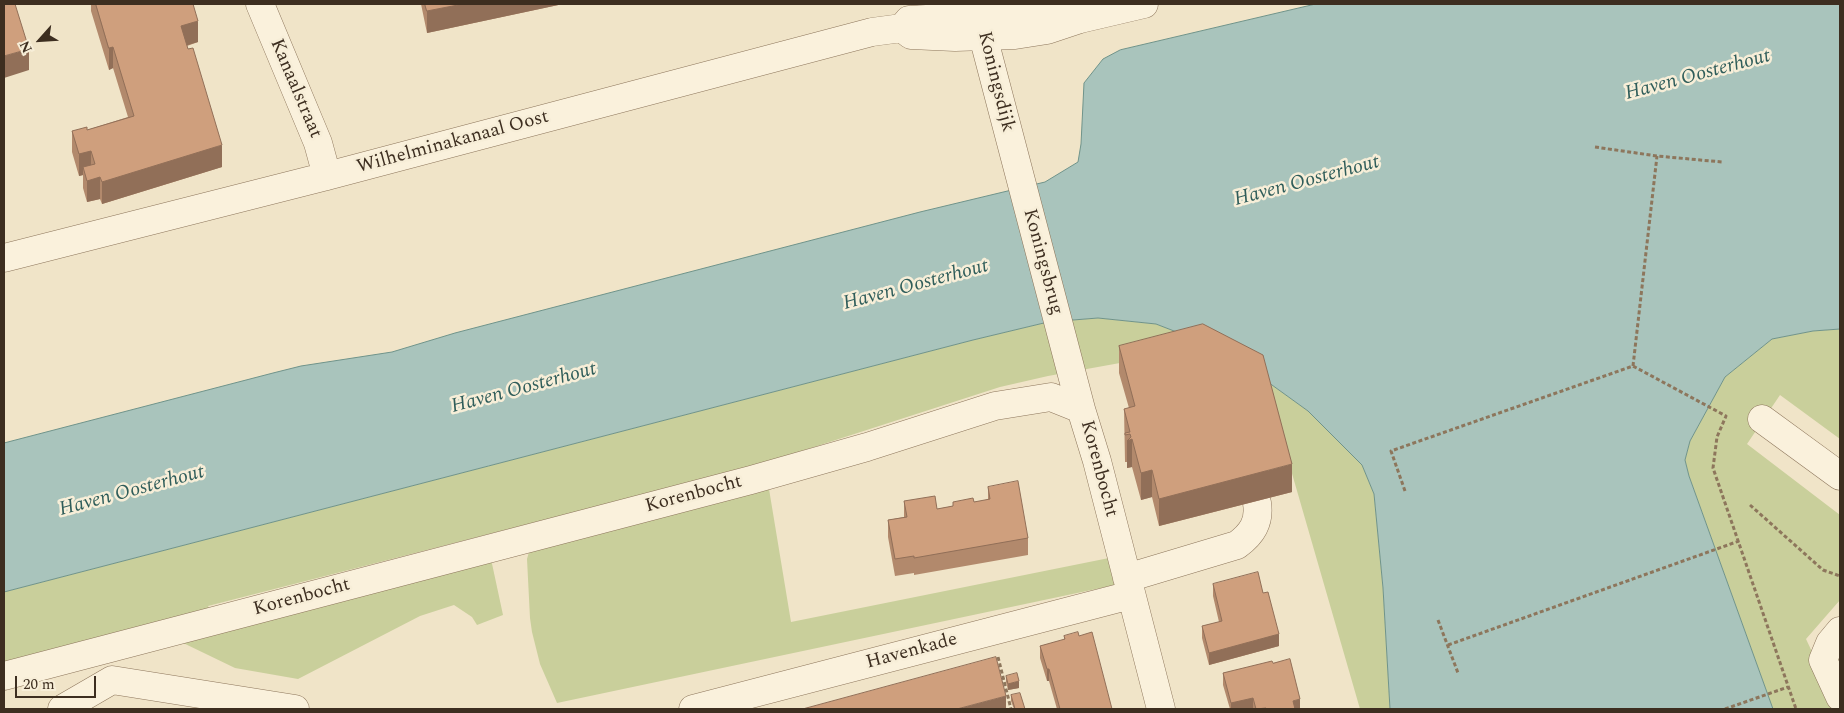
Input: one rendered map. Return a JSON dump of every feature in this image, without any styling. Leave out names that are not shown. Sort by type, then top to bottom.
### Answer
[{"type":"street","name":"Kanaalstraat","points":[[260,4],[318,143],[327,176]]},
{"type":"street","name":"Wilhelminakanaal Oost","points":[[4,258],[327,176],[872,32],[899,16],[909,20],[980,18],[1015,14],[1080,19],[1144,4]]},
{"type":"street","name":"Koningsdijk","points":[[980,18],[1015,159]]},
{"type":"street","name":"Koningsbrug","points":[[1015,159],[1081,409]]},
{"type":"street","name":"Korenbocht","points":[[4,676],[751,480],[867,447],[995,406],[1051,397],[1081,409],[1161,709]]},
{"type":"street","points":[[1762,419],[1840,476]]},
{"type":"street","name":"Havenkade","points":[[693,709],[991,632],[1129,586],[1238,545],[1250,536],[1257,522],[1257,503]]},
{"type":"street","points":[[1840,631],[1830,643],[1823,660],[1840,697]]},
{"type":"street","points":[[62,709],[112,680],[295,709]]},
{"type":"path","points":[[1595,147],[1657,156],[1722,162]]},
{"type":"path","points":[[1633,366],[1657,156]]},
{"type":"path","points":[[1405,491],[1391,451],[1633,366],[1726,416],[1717,437],[1713,468],[1796,709]]},
{"type":"path","points":[[1750,505],[1823,570],[1840,576]]},
{"type":"path","points":[[1448,646],[1738,541]]},
{"type":"path","points":[[1438,620],[1458,673]]},
{"type":"path","points":[[991,632],[1011,709]]},
{"type":"path","points":[[1725,709],[1788,687]]},
{"type":"green space","points":[[1098,318],[1156,324],[1205,343],[1254,372],[1308,411],[1362,465],[1374,494],[1383,588],[1390,709],[1360,709],[1265,380],[1203,348],[1048,376],[1000,387],[780,458],[708,478],[208,606],[218,630],[491,559],[503,615],[477,625],[472,617],[454,605],[420,616],[298,679],[235,668],[177,640],[4,685],[4,592],[973,340],[1048,322]]},
{"type":"green space","points":[[1840,329],[1840,439],[1780,395],[1747,444],[1840,515],[1840,600],[1806,639],[1839,709],[1773,709],[1689,476],[1685,460],[1690,441],[1725,377],[1772,339],[1813,331]]},
{"type":"green space","points":[[769,489],[791,622],[1109,558],[1115,585],[557,703],[540,664],[532,632],[527,559],[529,552]]},
{"type":"water","name":"Haven Oosterhout","points":[[1316,4],[1840,4],[1840,329],[1813,331],[1772,339],[1725,377],[1690,441],[1685,460],[1689,476],[1773,709],[1390,709],[1383,588],[1374,494],[1362,465],[1308,411],[1254,372],[1205,343],[1156,324],[1098,318],[1048,322],[973,340],[4,592],[4,443],[301,366],[392,352],[455,333],[920,212],[1045,182],[1078,162],[1081,144],[1084,83],[1103,59],[1120,50]]},
{"type":"building","points":[[4,4],[15,4],[29,49],[4,56]]},
{"type":"building","points":[[96,4],[193,4],[198,21],[181,26],[188,49],[193,48],[222,145],[102,182],[100,177],[87,181],[83,167],[95,164],[91,151],[79,154],[72,131],[87,127],[87,130],[134,116],[113,47],[109,48]]},
{"type":"building","points":[[425,4],[463,4],[427,11]]},
{"type":"building","points":[[1203,324],[1263,355],[1292,464],[1159,499],[1152,470],[1141,473],[1132,439],[1127,441],[1131,437],[1130,434],[1125,435],[1125,433],[1130,432],[1124,409],[1135,406],[1119,346]]},
{"type":"building","points":[[1018,481],[1028,538],[914,558],[914,556],[895,559],[888,520],[907,517],[904,501],[935,496],[937,509],[953,506],[953,502],[973,498],[974,502],[990,499],[988,487]]},
{"type":"building","points":[[1258,572],[1263,593],[1268,592],[1279,634],[1209,653],[1202,626],[1222,621],[1213,584]]},
{"type":"building","points":[[1078,632],[1079,636],[1092,632],[1112,709],[1060,709],[1049,669],[1047,669],[1040,646],[1065,639],[1064,636]]},
{"type":"building","points":[[996,657],[1006,696],[957,709],[803,709]]},
{"type":"building","points":[[1290,659],[1300,699],[1293,701],[1295,709],[1256,709],[1253,698],[1231,703],[1223,673],[1272,661],[1273,663]]},
{"type":"building","points":[[1017,673],[1019,681],[1008,684],[1006,676]]},
{"type":"building","points":[[1020,693],[1025,709],[1015,709],[1011,695]]}]
